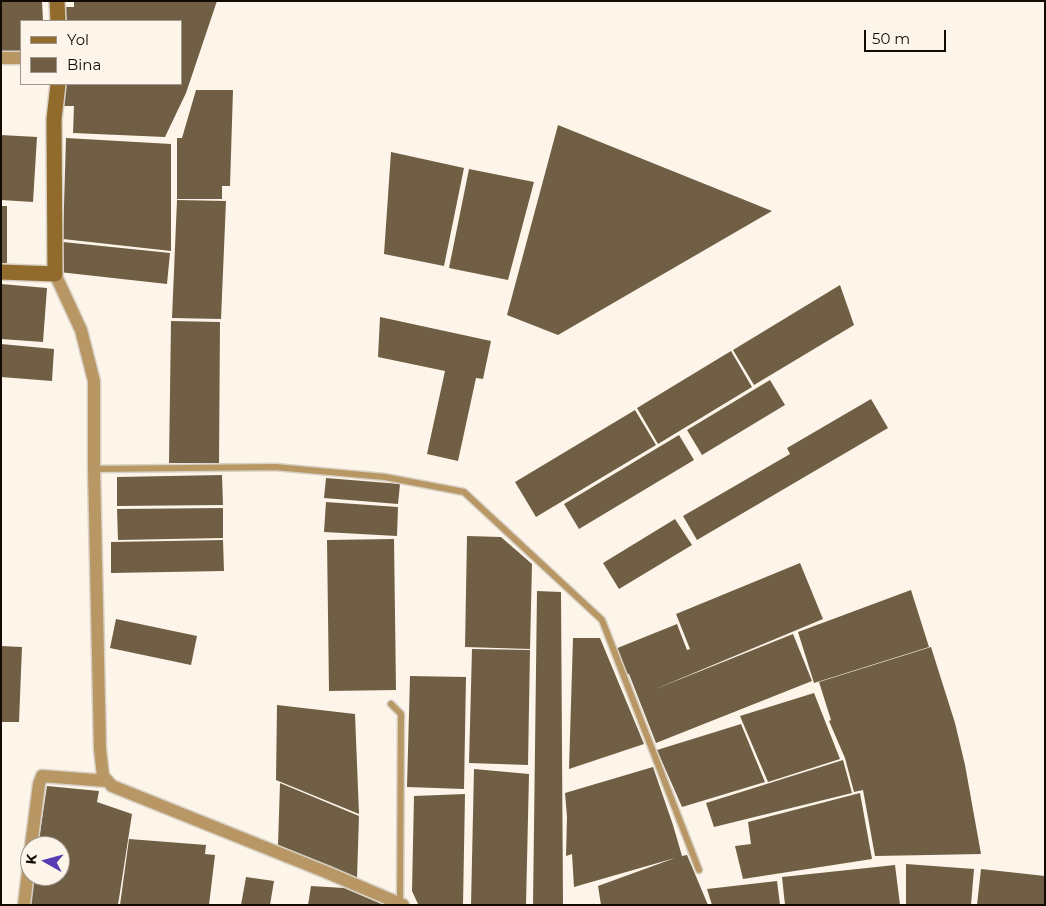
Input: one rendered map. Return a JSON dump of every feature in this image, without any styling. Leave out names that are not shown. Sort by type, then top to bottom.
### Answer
[{"type":"street","points":[[57,1],[58,20]]},
{"type":"street","points":[[1,58],[20,58]]},
{"type":"street","points":[[58,85],[54,119],[55,274],[80,330],[94,381],[100,749],[104,776],[112,786],[401,904]]},
{"type":"street","points":[[1,272],[55,274]]},
{"type":"street","points":[[32,836],[39,784],[42,776],[108,781]]},
{"type":"street","points":[[24,905],[26,886]]},
{"type":"lane","points":[[94,469],[275,467],[385,477],[464,492],[602,620],[699,870]]},
{"type":"lane","points":[[391,704],[401,714],[401,904]]},
{"type":"building","points":[[1,1],[42,1],[43,20],[20,20],[20,51],[1,51]]},
{"type":"building","points":[[74,1],[217,1],[186,93],[165,137],[73,133],[74,106],[64,106],[66,85],[182,85],[182,20],[66,20],[66,7],[74,7]]},
{"type":"building","points":[[196,90],[233,90],[230,186],[222,186],[222,199],[177,199],[177,138],[182,138]]},
{"type":"building","points":[[558,125],[772,211],[558,335],[507,315]]},
{"type":"building","points":[[1,135],[37,137],[33,202],[1,200]]},
{"type":"building","points":[[66,138],[171,144],[171,251],[63,239]]},
{"type":"building","points":[[391,152],[464,168],[444,266],[384,254]]},
{"type":"building","points":[[469,169],[534,182],[508,280],[449,268]]},
{"type":"building","points":[[177,200],[226,201],[221,319],[172,318]]},
{"type":"building","points":[[1,206],[7,206],[7,263],[1,263]]},
{"type":"building","points":[[63,242],[170,253],[167,284],[59,272]]},
{"type":"building","points":[[1,284],[47,288],[43,342],[1,339]]},
{"type":"building","points":[[840,285],[854,325],[754,385],[733,350]]},
{"type":"building","points":[[380,317],[491,341],[483,379],[476,378],[458,461],[427,454],[445,371],[378,357]]},
{"type":"building","points":[[171,321],[220,322],[219,463],[169,463]]},
{"type":"building","points":[[1,344],[54,349],[52,381],[1,377]]},
{"type":"building","points":[[731,351],[752,387],[658,444],[637,408]]},
{"type":"building","points":[[770,380],[785,405],[702,455],[687,430]]},
{"type":"building","points":[[871,399],[888,428],[697,540],[683,516],[790,454],[787,448]]},
{"type":"building","points":[[635,410],[656,445],[536,517],[515,482]]},
{"type":"building","points":[[679,435],[694,460],[579,529],[564,504]]},
{"type":"building","points":[[222,475],[223,505],[117,506],[117,477]]},
{"type":"building","points":[[326,478],[400,484],[398,504],[324,498]]},
{"type":"building","points":[[326,502],[398,507],[397,536],[324,532]]},
{"type":"building","points":[[223,508],[223,538],[118,540],[117,509]]},
{"type":"building","points":[[675,519],[692,545],[619,589],[603,563]]},
{"type":"building","points":[[467,536],[501,537],[532,564],[530,649],[465,647]]},
{"type":"building","points":[[394,539],[396,690],[329,691],[327,540]]},
{"type":"building","points":[[223,540],[224,571],[111,573],[111,542]]},
{"type":"building","points":[[800,563],[823,619],[653,690],[793,634],[812,681],[656,743],[629,674],[626,675],[615,649],[677,624],[687,650],[690,649],[676,614]]},
{"type":"building","points":[[911,590],[929,647],[814,683],[798,632]]},
{"type":"building","points":[[537,591],[561,592],[563,905],[533,905]]},
{"type":"building","points":[[116,619],[197,636],[191,665],[110,648]]},
{"type":"building","points":[[573,638],[600,638],[644,744],[569,769]]},
{"type":"building","points":[[1,646],[22,647],[19,722],[1,722]]},
{"type":"building","points":[[931,647],[955,723],[965,765],[981,854],[875,856],[863,790],[854,792],[845,758],[829,721],[831,720],[819,682]]},
{"type":"building","points":[[472,649],[530,650],[528,765],[469,763]]},
{"type":"building","points":[[410,676],[466,677],[464,789],[407,787]]},
{"type":"building","points":[[814,693],[840,759],[768,782],[740,716]]},
{"type":"building","points":[[277,705],[355,714],[359,814],[276,780]]},
{"type":"building","points":[[741,724],[765,782],[682,807],[657,750]]},
{"type":"building","points":[[843,760],[852,793],[714,827],[706,803]]},
{"type":"building","points":[[653,767],[682,856],[687,855],[708,905],[601,905],[598,886],[675,858],[574,887],[572,854],[566,856],[567,817],[565,793]]},
{"type":"building","points":[[474,769],[529,774],[526,905],[471,905]]},
{"type":"building","points":[[280,783],[359,816],[357,878],[278,845]]},
{"type":"building","points":[[47,786],[99,791],[97,802],[132,814],[118,905],[30,905],[33,886],[70,886],[70,836],[40,836]]},
{"type":"building","points":[[860,793],[872,859],[743,879],[735,846],[751,844],[748,822]]},
{"type":"building","points":[[465,794],[463,905],[418,904],[412,891],[414,796]]},
{"type":"building","points":[[129,839],[206,845],[205,854],[215,855],[209,905],[120,905]]},
{"type":"building","points":[[906,864],[974,869],[971,905],[906,905]]},
{"type":"building","points":[[895,865],[900,905],[785,905],[782,877]]},
{"type":"building","points":[[981,869],[1045,876],[1045,905],[977,905]]},
{"type":"building","points":[[246,877],[274,881],[270,905],[241,905]]},
{"type":"building","points":[[777,881],[780,905],[712,905],[707,889]]},
{"type":"building","points":[[311,886],[344,888],[384,905],[308,905]]}]
